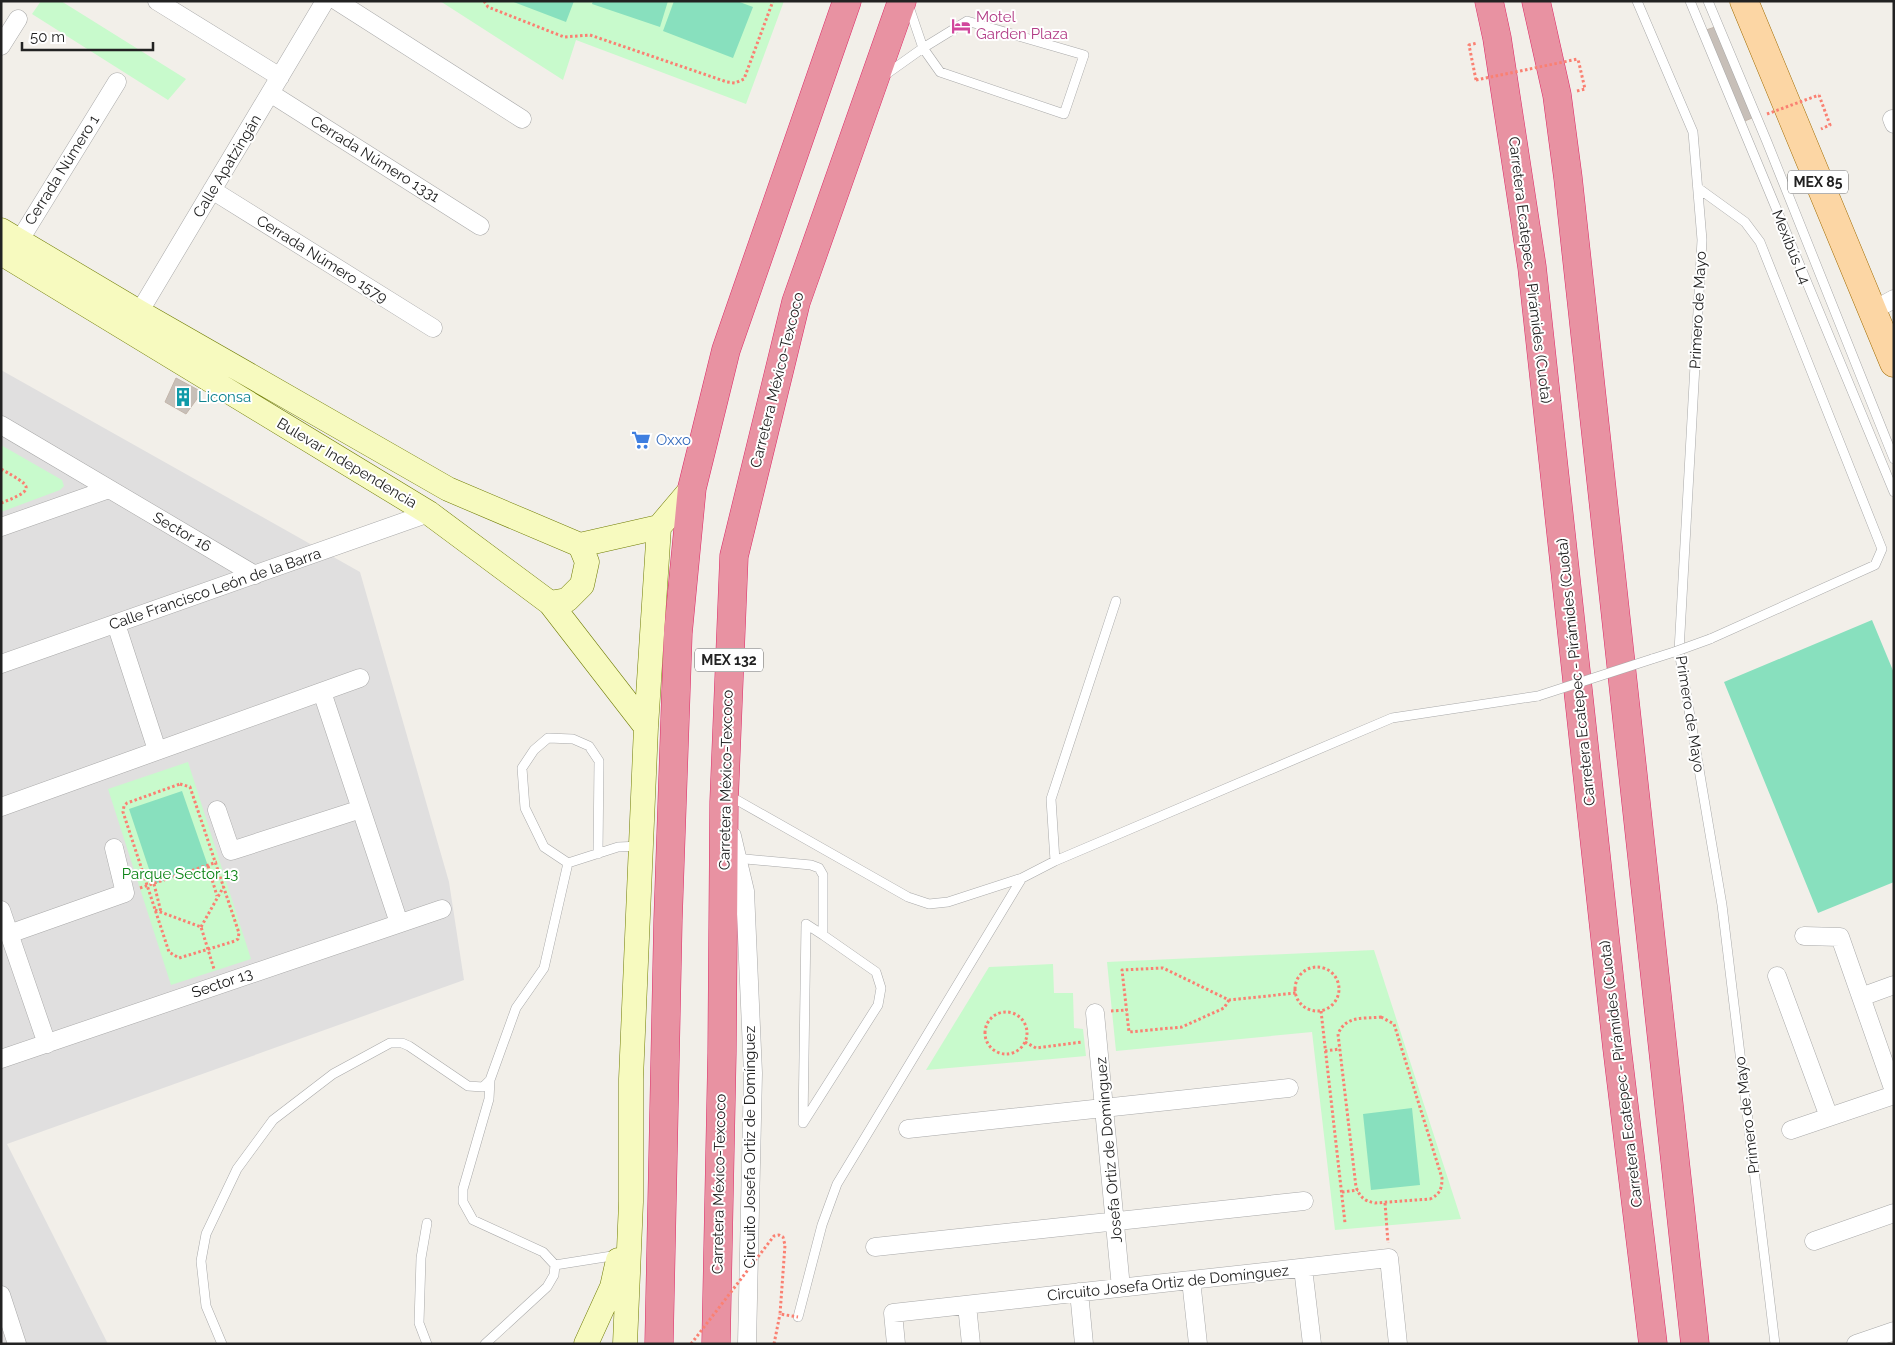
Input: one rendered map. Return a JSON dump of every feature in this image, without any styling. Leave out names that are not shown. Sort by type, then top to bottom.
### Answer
[{"type":"highway","name":"MEX 132","points":[[659,1344],[668,920],[678,633],[692,488],[726,350],[847,1]]},
{"type":"highway","name":"Carretera México-Texcoco","points":[[716,1344],[722,1063],[730,858],[724,798],[734,556],[796,302],[902,1]]},
{"type":"highway","name":"Carretera Ecatepec - Pirámides (Cuota)","points":[[1489,1],[1497,38],[1532,267],[1617,1048],[1653,1344]]},
{"type":"highway","points":[[1536,1],[1557,95],[1568,178],[1695,1344]]},
{"type":"main road","name":"MEX 85","points":[[1744,1],[1883,305],[1891,348]]},
{"type":"street","points":[[157,1],[280,77]]},
{"type":"street","name":"Calle Apatzingán","points":[[134,321],[325,1]]},
{"type":"street","points":[[337,1],[522,119]]},
{"type":"street","points":[[1,46],[18,19]]},
{"type":"street","name":"Cerrada Número 1","points":[[8,245],[117,82]]},
{"type":"street","name":"Cerrada Número 1331","points":[[270,93],[480,226]]},
{"type":"street","name":"Cerrada Número 1579","points":[[212,190],[433,328]]},
{"type":"street","name":"Bulevar Independencia","points":[[8,245],[134,321],[429,514],[550,603],[646,727]]},
{"type":"street","name":"Bulevar Independencia","points":[[134,321],[448,489],[580,545]]},
{"type":"street","name":"Sector 16","points":[[1,425],[255,575]]},
{"type":"street","points":[[625,1344],[630,1202],[631,1079],[646,727],[660,527],[692,488]]},
{"type":"street","points":[[1,527],[109,490]]},
{"type":"street","name":"Calle Francisco León de la Barra","points":[[1,664],[429,514]]},
{"type":"street","points":[[550,603],[567,600],[582,585],[587,562],[580,545],[660,527]]},
{"type":"street","points":[[116,624],[157,750]]},
{"type":"street","points":[[1,807],[360,678]]},
{"type":"street","points":[[322,692],[399,924]]},
{"type":"street","points":[[218,810],[231,851],[361,809]]},
{"type":"street","points":[[9,934],[126,893],[114,848]]},
{"type":"street","name":"Circuito Josefa Ortiz de Domínguez","points":[[730,858],[745,891],[753,1072],[747,1344]]},
{"type":"street","name":"Sector 13","points":[[1,1059],[442,909]]},
{"type":"street","points":[[1,910],[46,1044]]},
{"type":"street","points":[[1791,1130],[1894,1093],[1840,937],[1804,936]]},
{"type":"street","points":[[1777,976],[1829,1117]]},
{"type":"street","points":[[1861,997],[1894,985]]},
{"type":"street","name":"Josefa Ortiz de Domínguez","points":[[1096,1013],[1121,1288]]},
{"type":"street","points":[[908,1129],[1289,1088]]},
{"type":"street","points":[[875,1248],[1116,1220],[1304,1201]]},
{"type":"street","points":[[586,1344],[612,1287],[630,1202]]},
{"type":"street","points":[[1814,1241],[1894,1213]]},
{"type":"street","points":[[1389,1258],[1398,1344]]},
{"type":"street","name":"Circuito Josefa Ortiz de Domínguez","points":[[896,1344],[893,1313],[1389,1258]]},
{"type":"street","points":[[1303,1268],[1312,1344]]},
{"type":"street","points":[[1191,1280],[1198,1344]]},
{"type":"street","points":[[1079,1292],[1084,1344]]},
{"type":"street","points":[[1,1295],[17,1344]]},
{"type":"street","points":[[967,1305],[971,1344]]},
{"type":"street","points":[[1856,1344],[1894,1331]]},
{"type":"lane","points":[[874,82],[923,48],[967,21],[1084,55],[1064,114],[940,72],[923,48],[907,1]]},
{"type":"lane","name":"Primero de Mayo","points":[[1637,1],[1693,132],[1702,240],[1679,651],[1722,905],[1775,1344]]},
{"type":"lane","name":"Mexibús L4","points":[[1690,1],[1894,492]]},
{"type":"lane","name":"Mexibús L4","points":[[1708,1],[1767,142],[1894,459]]},
{"type":"lane","points":[[724,798],[908,897],[929,904],[948,902],[1022,878],[1055,861],[1392,718],[1538,696],[1710,639],[1875,565],[1882,549],[1760,242],[1745,222],[1698,188]]},
{"type":"lane","points":[[1055,861],[1051,799],[1116,601]]},
{"type":"lane","points":[[568,864],[544,847],[525,808],[522,768],[534,750],[548,738],[573,739],[589,746],[598,761],[598,854]]},
{"type":"lane","points":[[568,864],[618,847],[641,846]]},
{"type":"lane","points":[[730,858],[812,865],[819,868],[823,875],[823,935]]},
{"type":"lane","points":[[485,1344],[547,1287],[554,1275],[554,1265],[543,1252],[473,1220],[463,1202],[463,1189],[489,1099],[490,1080],[516,1008],[544,968],[568,864]]},
{"type":"lane","points":[[798,1317],[822,1225],[837,1184],[1022,878]]},
{"type":"lane","points":[[806,924],[823,935],[876,972],[881,988],[878,1005],[803,1123],[806,924]]},
{"type":"lane","points":[[222,1344],[206,1306],[201,1260],[206,1234],[237,1169],[273,1120],[333,1074],[390,1043],[402,1043],[409,1046],[468,1086],[483,1087],[490,1080]]},
{"type":"lane","points":[[427,1223],[421,1258],[419,1323],[427,1344]]},
{"type":"lane","points":[[554,1265],[619,1254]]},
{"type":"path","points":[[484,1],[488,8],[564,37],[590,35],[727,82],[735,83],[744,79],[773,1]]},
{"type":"path","points":[[1469,45],[1476,80],[1578,59],[1585,89]]},
{"type":"path","points":[[1767,114],[1819,94],[1830,125]]},
{"type":"path","points":[[1,468],[24,481],[26,487],[26,491],[22,495],[1,503]]},
{"type":"path","points":[[180,784],[190,787],[216,863],[239,933],[238,938],[235,941],[208,950],[179,958],[173,956],[169,952],[147,886],[123,812],[124,806],[180,784]]},
{"type":"path","points":[[126,893],[216,863],[227,858],[231,851]]},
{"type":"path","points":[[208,866],[218,896]]},
{"type":"path","points":[[154,884],[162,912]]},
{"type":"path","points":[[218,984],[201,927],[224,886]]},
{"type":"path","points":[[155,910],[201,927]]},
{"type":"path","points":[[1229,1000],[1224,1008],[1182,1027],[1129,1032],[1122,970],[1163,968],[1229,1000],[1296,993]]},
{"type":"path","points":[[1316,968],[1328,970],[1337,980],[1339,994],[1331,1007],[1321,1011],[1310,1010],[1303,1006],[1298,1000],[1296,993],[1298,979],[1303,973],[1316,968]]},
{"type":"path","points":[[1321,1011],[1345,1223]]},
{"type":"path","points":[[1000,1013],[1014,1013],[1024,1022],[1027,1028],[1025,1042],[1021,1048],[1009,1054],[996,1051],[986,1041],[985,1034],[989,1020],[1000,1013]]},
{"type":"path","points":[[1381,1018],[1389,1020],[1394,1024],[1442,1178],[1442,1188],[1437,1195],[1430,1199],[1384,1202],[1366,1202],[1360,1196],[1340,1049],[1338,1034],[1342,1024],[1348,1020],[1381,1018]]},
{"type":"path","points":[[1025,1042],[1036,1048],[1098,1040]]},
{"type":"path","points":[[1325,1051],[1340,1049]]},
{"type":"path","points":[[1342,1192],[1358,1190]]},
{"type":"path","points":[[1384,1202],[1389,1258]]},
{"type":"path","points":[[691,1344],[774,1236],[780,1235],[784,1238],[785,1245],[780,1314],[774,1344]]},
{"type":"path","points":[[780,1314],[798,1317]]},
{"type":"shaded area","points":[[1,370],[360,572],[449,882],[464,980],[7,1144],[108,1344],[1,1344]]},
{"type":"green space","points":[[41,1],[61,1],[186,79],[168,100],[32,14]]},
{"type":"green space","points":[[440,1],[784,1],[746,104],[576,40],[563,80]]},
{"type":"green space","points":[[511,1],[574,1],[566,22]]},
{"type":"green space","points":[[593,1],[668,1],[660,27],[592,4]]},
{"type":"green space","points":[[674,1],[737,1],[753,7],[733,58],[663,31]]},
{"type":"green space","points":[[1,445],[62,480],[64,486],[60,490],[1,512]]},
{"type":"green space","points":[[1872,620],[1894,673],[1894,882],[1818,913],[1724,682]]},
{"type":"green space","name":"Parque Sector 13","points":[[188,762],[251,959],[171,985],[108,789]]},
{"type":"green space","points":[[182,791],[208,866],[154,884],[129,809]]},
{"type":"green space","points":[[1374,950],[1461,1219],[1335,1230],[1312,1032],[1116,1051],[1107,962]]},
{"type":"green space","points":[[1053,964],[1054,993],[1073,993],[1074,1028],[1083,1029],[1086,1056],[926,1070],[989,967]]},
{"type":"green space","points":[[1412,1108],[1420,1185],[1371,1190],[1363,1114]]},
{"type":"building","points":[[1715,27],[1752,118],[1740,123],[1703,31]]},
{"type":"building","name":"Liconsa","points":[[176,378],[202,392],[186,414],[165,402]]},
{"type":"place","name":"Motel Garden Plaza","points":[[961,26]]},
{"type":"place","name":"Liconsa","points":[[183,397]]},
{"type":"place","name":"Oxxo","points":[[641,440]]}]
